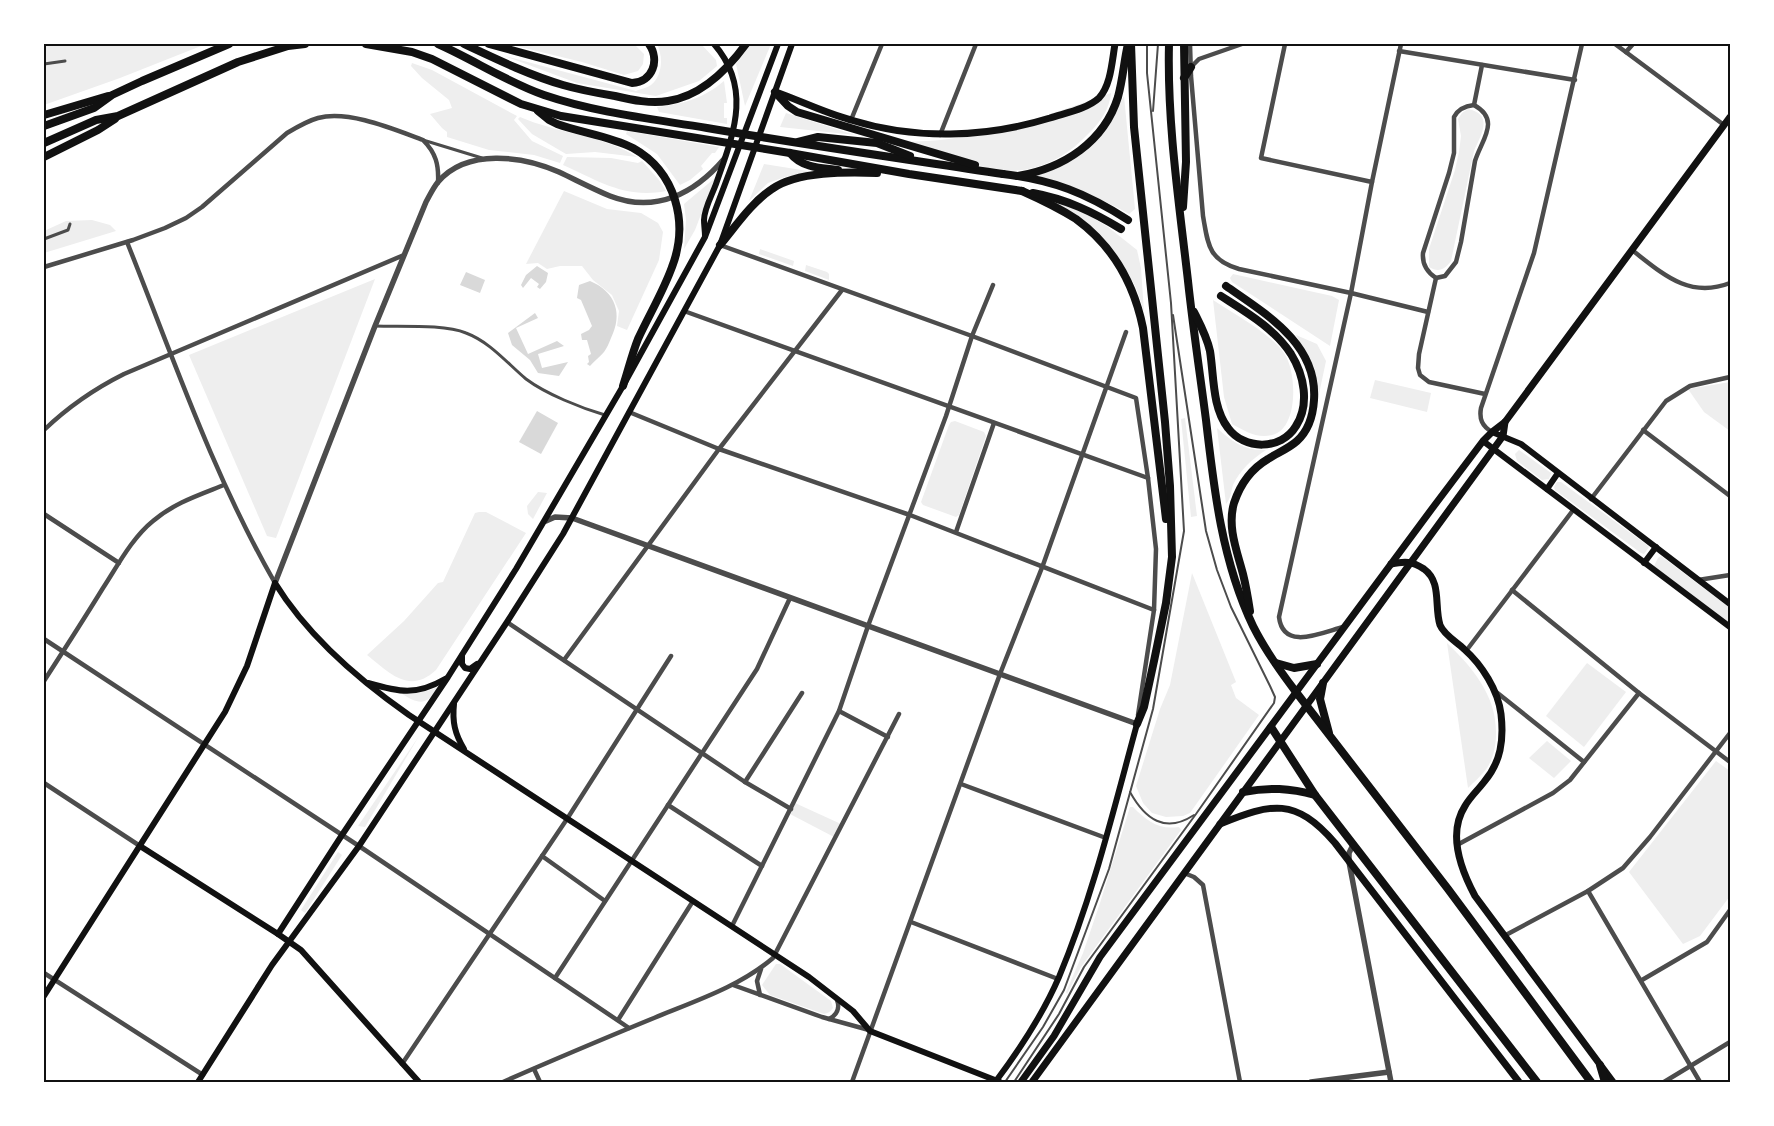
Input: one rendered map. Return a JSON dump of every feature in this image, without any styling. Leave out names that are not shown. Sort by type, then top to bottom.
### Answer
[{"type":"highway","points":[[44,126],[94,108],[112,95],[142,80],[229,44]]},
{"type":"highway","points":[[44,157],[98,130],[118,116],[238,62],[288,46],[305,44]]},
{"type":"highway","points":[[366,44],[412,52],[432,59],[521,104],[561,116],[909,174],[1022,190],[1065,200],[1092,212],[1121,229]]},
{"type":"highway","points":[[438,44],[466,56],[504,78],[542,94],[580,106],[794,143],[1036,178],[1071,189],[1099,202],[1128,220]]},
{"type":"highway","points":[[464,44],[512,66],[562,84],[648,102],[668,101],[688,95],[703,87],[720,74],[746,44]]},
{"type":"highway","points":[[489,44],[636,83],[646,78],[654,64],[654,54],[649,44]]},
{"type":"highway","points":[[1018,176],[1059,164],[1077,154],[1098,134],[1108,120],[1115,105],[1130,44]]},
{"type":"highway","points":[[1130,44],[1134,127],[1170,486],[1172,557],[1166,603],[1158,642],[1144,707],[1137,724]]},
{"type":"highway","points":[[1169,44],[1171,123],[1181,224],[1218,512],[1226,550],[1237,585],[1253,625],[1272,661],[1442,881],[1591,1082]]},
{"type":"highway","points":[[1181,224],[1186,162],[1184,44]]},
{"type":"highway","points":[[1184,78],[1191,67]]},
{"type":"highway","points":[[776,92],[788,106],[797,112],[1003,174]]},
{"type":"highway","points":[[44,115],[112,95]]},
{"type":"highway","points":[[536,109],[557,124],[632,148],[649,160],[664,176],[677,204],[678,241],[673,265],[638,340],[623,386]]},
{"type":"highway","points":[[44,143],[96,120],[118,116]]},
{"type":"highway","points":[[794,143],[818,137],[877,142],[921,161]]},
{"type":"highway","points":[[790,153],[797,161],[812,166],[857,172],[909,174]]},
{"type":"highway","points":[[720,245],[761,197],[774,187],[812,175],[857,172]]},
{"type":"highway","points":[[1022,190],[1065,212],[1097,237],[1117,261],[1127,278],[1137,302],[1143,328],[1172,557]]},
{"type":"highway","points":[[1226,286],[1270,317],[1292,337],[1305,358],[1314,388],[1312,414],[1305,432],[1293,444],[1265,460],[1252,471],[1240,489],[1232,509],[1232,531],[1253,625]]},
{"type":"highway","points":[[1191,306],[1210,349],[1219,411],[1228,429],[1239,439],[1249,444],[1261,445],[1279,441],[1289,435],[1295,428],[1302,413],[1303,387],[1299,369],[1285,346],[1268,329],[1221,296]]},
{"type":"highway","points":[[1272,661],[1278,665],[1294,668],[1317,664]]},
{"type":"highway","points":[[1323,683],[1320,699],[1331,737]]},
{"type":"highway","points":[[1271,728],[1315,795],[1537,1082]]},
{"type":"highway","points":[[1243,792],[1274,788],[1291,789],[1315,795]]},
{"type":"highway","points":[[1600,1065],[1605,1082]]},
{"type":"main road","points":[[278,934],[448,677],[546,521],[623,386],[706,237],[778,44]]},
{"type":"main road","points":[[198,1082],[272,965],[359,846],[507,622],[572,518],[720,245],[792,44]]},
{"type":"main road","points":[[776,92],[851,120],[894,131],[940,135],[1001,130],[1042,120],[1088,105],[1098,99],[1103,92],[1111,70],[1115,44]]},
{"type":"main road","points":[[706,237],[704,219],[736,121],[738,107],[731,70],[716,46]]},
{"type":"main road","points":[[1021,1082],[1063,1022],[1100,957],[1483,441],[1505,422],[1730,118]]},
{"type":"main road","points":[[1032,1082],[1410,561],[1503,436],[1505,422]]},
{"type":"main road","points":[[1492,432],[1521,444],[1730,604]]},
{"type":"main road","points":[[1483,441],[1730,627]]},
{"type":"main road","points":[[1546,489],[1558,473]]},
{"type":"main road","points":[[1644,563],[1656,547]]},
{"type":"main road","points":[[1392,564],[1410,561],[1428,572],[1436,586],[1441,627],[1466,651],[1482,670],[1495,691],[1501,712],[1503,732],[1501,750],[1494,769],[1465,804],[1460,815],[1457,845],[1466,878],[1474,896],[1613,1082]]},
{"type":"main road","points":[[274,583],[314,632],[364,682],[419,721],[776,954],[836,997],[853,1011],[870,1031],[997,1082],[1037,1019],[1058,979],[1074,938],[1106,838],[1137,724]]},
{"type":"main road","points":[[44,996],[205,745],[238,687],[247,666],[274,583]]},
{"type":"main road","points":[[462,654],[462,664],[468,669],[473,668],[482,659]]},
{"type":"main road","points":[[364,682],[389,689],[412,691],[428,688],[448,677]]},
{"type":"main road","points":[[454,702],[453,727],[464,750]]},
{"type":"main road","points":[[1219,824],[1256,811],[1274,808],[1290,809],[1302,814],[1320,826],[1519,1082]]},
{"type":"main road","points":[[140,846],[289,941],[311,960],[419,1082]]},
{"type":"street","points":[[851,120],[882,44]]},
{"type":"street","points":[[940,135],[976,44]]},
{"type":"street","points":[[1190,44],[1203,216],[1207,238],[1213,254],[1224,264],[1239,269],[1428,312]]},
{"type":"street","points":[[1191,67],[1196,61],[1242,44]]},
{"type":"street","points":[[1285,44],[1261,158],[1372,182]]},
{"type":"street","points":[[1344,627],[1309,636],[1295,637],[1285,633],[1280,626],[1279,617],[1351,293],[1401,44]]},
{"type":"street","points":[[1492,432],[1485,428],[1480,420],[1481,408],[1534,253],[1582,44]]},
{"type":"street","points":[[1615,44],[1724,125]]},
{"type":"street","points":[[1626,52],[1633,44]]},
{"type":"street","points":[[1399,51],[1575,80]]},
{"type":"street","points":[[1190,54],[1203,58]]},
{"type":"street","points":[[44,64],[66,61]]},
{"type":"street","points":[[1474,105],[1482,65]]},
{"type":"street","points":[[1474,105],[1482,109],[1487,115],[1489,128],[1479,148],[1456,262],[1445,276],[1436,278],[1430,275],[1425,268],[1422,260],[1423,253],[1454,153],[1454,117],[1457,112],[1466,106],[1474,105]]},
{"type":"street","points":[[44,267],[127,242],[186,218],[202,207],[287,133],[302,124],[318,118],[349,117],[484,159],[521,160],[559,172],[612,197],[635,202],[671,199],[691,189],[710,174],[725,157]]},
{"type":"street","points":[[423,140],[430,147],[438,163],[438,183]]},
{"type":"street","points":[[274,583],[426,202],[438,183],[460,166],[484,159]]},
{"type":"street","points":[[44,239],[68,230],[70,224]]},
{"type":"street","points":[[127,242],[224,485],[274,583]]},
{"type":"street","points":[[546,521],[555,517],[572,518],[1137,724],[1154,610],[1156,549],[1136,398],[972,336],[720,245]]},
{"type":"street","points":[[1632,250],[1672,280],[1685,285],[1702,288],[1722,286],[1730,282]]},
{"type":"street","points":[[44,430],[74,404],[97,388],[124,374],[404,255]]},
{"type":"street","points":[[1436,278],[1418,354],[1420,376],[1429,382],[1485,394]]},
{"type":"street","points":[[732,926],[839,711],[868,626],[949,407],[972,336],[993,284]]},
{"type":"street","points":[[564,660],[719,448],[842,290]]},
{"type":"street","points":[[684,311],[1148,478]]},
{"type":"street","points":[[375,326],[445,328],[464,332],[484,341],[532,382],[580,408],[606,415]]},
{"type":"street","points":[[852,1082],[1000,674],[1043,566],[1126,332]]},
{"type":"street","points":[[1591,499],[1666,401],[1690,386],[1730,377]]},
{"type":"street","points":[[629,412],[719,448],[956,532],[1154,610]]},
{"type":"street","points":[[956,532],[994,423]]},
{"type":"street","points":[[1643,430],[1730,496]]},
{"type":"street","points":[[44,681],[119,563],[152,521],[192,497],[224,485]]},
{"type":"street","points":[[1466,651],[1574,509]]},
{"type":"street","points":[[44,514],[119,563]]},
{"type":"street","points":[[1698,580],[1730,575]]},
{"type":"street","points":[[1512,590],[1639,693],[1730,762]]},
{"type":"street","points":[[555,978],[756,668],[790,598]]},
{"type":"street","points":[[507,622],[745,782],[791,809]]},
{"type":"street","points":[[44,639],[359,846],[629,1028]]},
{"type":"street","points":[[402,1064],[567,819],[671,656]]},
{"type":"street","points":[[1495,691],[1584,762]]},
{"type":"street","points":[[745,782],[802,693]]},
{"type":"street","points":[[1457,845],[1553,793],[1570,780],[1639,693]]},
{"type":"street","points":[[839,711],[888,737]]},
{"type":"street","points":[[503,1082],[733,985],[762,968],[776,954],[899,714]]},
{"type":"street","points":[[1504,936],[1588,891],[1623,868],[1650,837],[1730,732]]},
{"type":"street","points":[[44,782],[140,846]]},
{"type":"street","points":[[961,784],[1106,838]]},
{"type":"street","points":[[668,805],[762,866]]},
{"type":"street","points":[[1353,845],[1349,853],[1349,862],[1391,1082]]},
{"type":"street","points":[[542,856],[605,901]]},
{"type":"street","points":[[1184,873],[1194,877],[1203,885],[1240,1082]]},
{"type":"street","points":[[1588,891],[1642,980],[1700,1082]]},
{"type":"street","points":[[618,1020],[693,901]]},
{"type":"street","points":[[1642,980],[1707,942],[1730,910]]},
{"type":"street","points":[[911,922],[1058,979]]},
{"type":"street","points":[[760,995],[757,981],[762,968]]},
{"type":"street","points":[[44,973],[203,1075]]},
{"type":"street","points":[[733,985],[829,1019],[870,1031]]},
{"type":"street","points":[[829,1019],[838,1011],[839,1004],[836,997]]},
{"type":"street","points":[[1664,1082],[1730,1042]]},
{"type":"street","points":[[534,1069],[540,1082]]},
{"type":"street","points":[[1311,1082],[1390,1072]]},
{"type":"lane","points":[[1005,1082],[1029,1049],[1064,990],[1109,869],[1153,709],[1184,531],[1171,303],[1147,73],[1146,44]]},
{"type":"lane","points":[[1152,115],[1158,44]]},
{"type":"lane","points":[[1014,1082],[1059,1014],[1084,967],[1196,814],[1274,703],[1275,697],[1231,606],[1217,570],[1206,531],[1171,303]]},
{"type":"lane","points":[[1130,792],[1145,814],[1165,824],[1184,822],[1196,814]]},
{"type":"shaded area","points":[[44,44],[206,44],[120,78],[44,105]]},
{"type":"shaded area","points":[[508,44],[634,44],[644,54],[643,64],[638,71],[624,75],[582,62]]},
{"type":"shaded area","points":[[657,44],[701,44],[716,60],[717,66],[699,81],[656,96],[577,83],[505,56],[636,91],[651,85],[658,76],[661,60]]},
{"type":"shaded area","points":[[751,44],[771,44],[745,106],[736,64]]},
{"type":"shaded area","points":[[412,63],[432,70],[517,116],[514,120],[532,141],[563,156],[560,163],[534,155],[489,150],[447,137],[447,132],[430,114],[452,108],[449,100],[422,78],[411,66]]},
{"type":"shaded area","points":[[724,81],[727,103],[724,103],[724,118],[727,118],[727,124],[659,112],[657,107],[676,104],[701,96]]},
{"type":"shaded area","points":[[1111,93],[1105,113],[1087,135],[1064,155],[1033,168],[1011,171],[994,169],[903,142],[932,141],[969,136],[1031,120]]},
{"type":"shaded area","points":[[1124,96],[1135,209],[1129,214],[1084,192],[1036,176],[1075,158],[1089,149],[1107,127]]},
{"type":"shaded area","points":[[1468,109],[1481,116],[1483,121],[1482,133],[1474,151],[1451,261],[1444,268],[1436,270],[1429,267],[1429,249],[1455,170],[1461,136],[1458,119]]},
{"type":"shaded area","points":[[786,113],[855,135],[780,127]]},
{"type":"shaded area","points":[[520,117],[611,144],[637,157],[595,152],[566,154],[532,134],[518,119]]},
{"type":"shaded area","points":[[627,131],[719,147],[701,166],[703,169],[690,180],[680,185],[657,154],[626,134]]},
{"type":"shaded area","points":[[567,157],[611,158],[638,163],[642,161],[666,191],[638,193],[613,187],[563,165]]},
{"type":"shaded area","points":[[764,164],[814,172],[785,177],[768,183],[749,201]]},
{"type":"shaded area","points":[[715,178],[695,230],[684,249],[686,220],[684,204]]},
{"type":"shaded area","points":[[564,191],[607,209],[641,213],[658,223],[663,232],[659,260],[627,330],[617,326],[619,311],[612,295],[593,280],[582,266],[560,266],[547,269],[538,263],[526,264]]},
{"type":"shaded area","points":[[1050,199],[1083,212],[1108,227],[1137,250],[1141,268],[1144,312],[1128,273],[1110,248],[1087,226]]},
{"type":"shaded area","points":[[92,220],[110,225],[116,231],[44,253],[44,231],[66,221]]},
{"type":"shaded area","points":[[760,249],[794,261],[793,266],[759,254]]},
{"type":"shaded area","points":[[806,265],[827,272],[829,280],[805,271]]},
{"type":"shaded area","points":[[537,266],[548,273],[546,282],[540,289],[537,287],[539,284],[531,278],[523,288],[521,285],[526,275]]},
{"type":"shaded area","points":[[466,272],[485,280],[480,293],[460,285]]},
{"type":"shaded area","points":[[1233,274],[1332,296],[1339,300],[1330,346],[1232,282],[1230,278]]},
{"type":"shaded area","points":[[375,279],[276,538],[267,536],[189,355]]},
{"type":"shaded area","points":[[590,281],[606,291],[611,298],[615,305],[616,321],[615,329],[608,345],[590,366],[587,364],[589,362],[588,356],[591,354],[587,340],[582,340],[581,334],[592,326],[581,300],[577,298],[579,285]]},
{"type":"shaded area","points":[[1213,300],[1251,324],[1270,339],[1284,353],[1288,361],[1293,385],[1291,411],[1287,422],[1281,430],[1272,435],[1256,435],[1232,424],[1224,397]]},
{"type":"shaded area","points":[[535,313],[538,318],[516,328],[528,354],[557,341],[564,346],[538,354],[542,368],[568,362],[559,376],[538,373],[530,360],[512,345],[508,333]]},
{"type":"shaded area","points":[[1296,335],[1317,344],[1326,361],[1319,394],[1314,367]]},
{"type":"shaded area","points":[[1375,380],[1431,393],[1427,412],[1370,398]]},
{"type":"shaded area","points":[[1730,382],[1730,431],[1704,412],[1688,389]]},
{"type":"shaded area","points":[[537,411],[558,423],[541,454],[519,442]]},
{"type":"shaded area","points":[[1185,418],[1197,516],[1191,517],[1181,419]]},
{"type":"shaded area","points":[[955,421],[984,432],[986,436],[959,515],[956,517],[923,505],[921,502],[949,425]]},
{"type":"shaded area","points":[[1217,428],[1239,445],[1252,449],[1266,450],[1251,461],[1239,474],[1226,504]]},
{"type":"shaded area","points":[[1519,450],[1551,473],[1549,479],[1542,480],[1517,461],[1515,454]]},
{"type":"shaded area","points":[[1557,482],[1561,482],[1647,545],[1649,547],[1644,554],[1555,490],[1554,487]]},
{"type":"shaded area","points":[[538,492],[547,493],[533,519],[528,514],[527,506]]},
{"type":"shaded area","points":[[486,512],[526,533],[436,670],[417,681],[400,679],[367,655],[404,621],[438,583],[443,582],[475,513]]},
{"type":"shaded area","points":[[1661,556],[1730,608],[1730,623],[1654,566]]},
{"type":"shaded area","points":[[1192,573],[1236,682],[1231,685],[1236,698],[1259,715],[1190,813],[1183,816],[1166,817],[1152,813],[1143,803],[1136,786],[1160,709],[1170,685]]},
{"type":"shaded area","points":[[1447,643],[1481,683],[1492,706],[1495,719],[1496,742],[1491,760],[1485,771],[1468,788]]},
{"type":"shaded area","points":[[1587,663],[1626,692],[1584,747],[1546,716]]},
{"type":"shaded area","points":[[438,687],[430,698],[422,702],[413,700],[401,693],[420,693]]},
{"type":"shaded area","points":[[419,736],[365,827],[358,826]]},
{"type":"shaded area","points":[[1547,741],[1571,761],[1554,778],[1529,758]]},
{"type":"shaded area","points":[[1716,761],[1730,771],[1730,896],[1700,936],[1683,944],[1629,872]]},
{"type":"shaded area","points":[[795,803],[841,824],[834,837],[790,814]]},
{"type":"shaded area","points":[[1130,807],[1133,807],[1159,826],[1179,827],[1181,830],[1081,967],[1067,994],[1066,992],[1083,953],[1100,903]]},
{"type":"shaded area","points":[[338,852],[342,855],[305,913],[301,910]]},
{"type":"shaded area","points":[[776,964],[780,964],[831,1001],[833,1008],[824,1014],[770,995],[762,985]]}]
